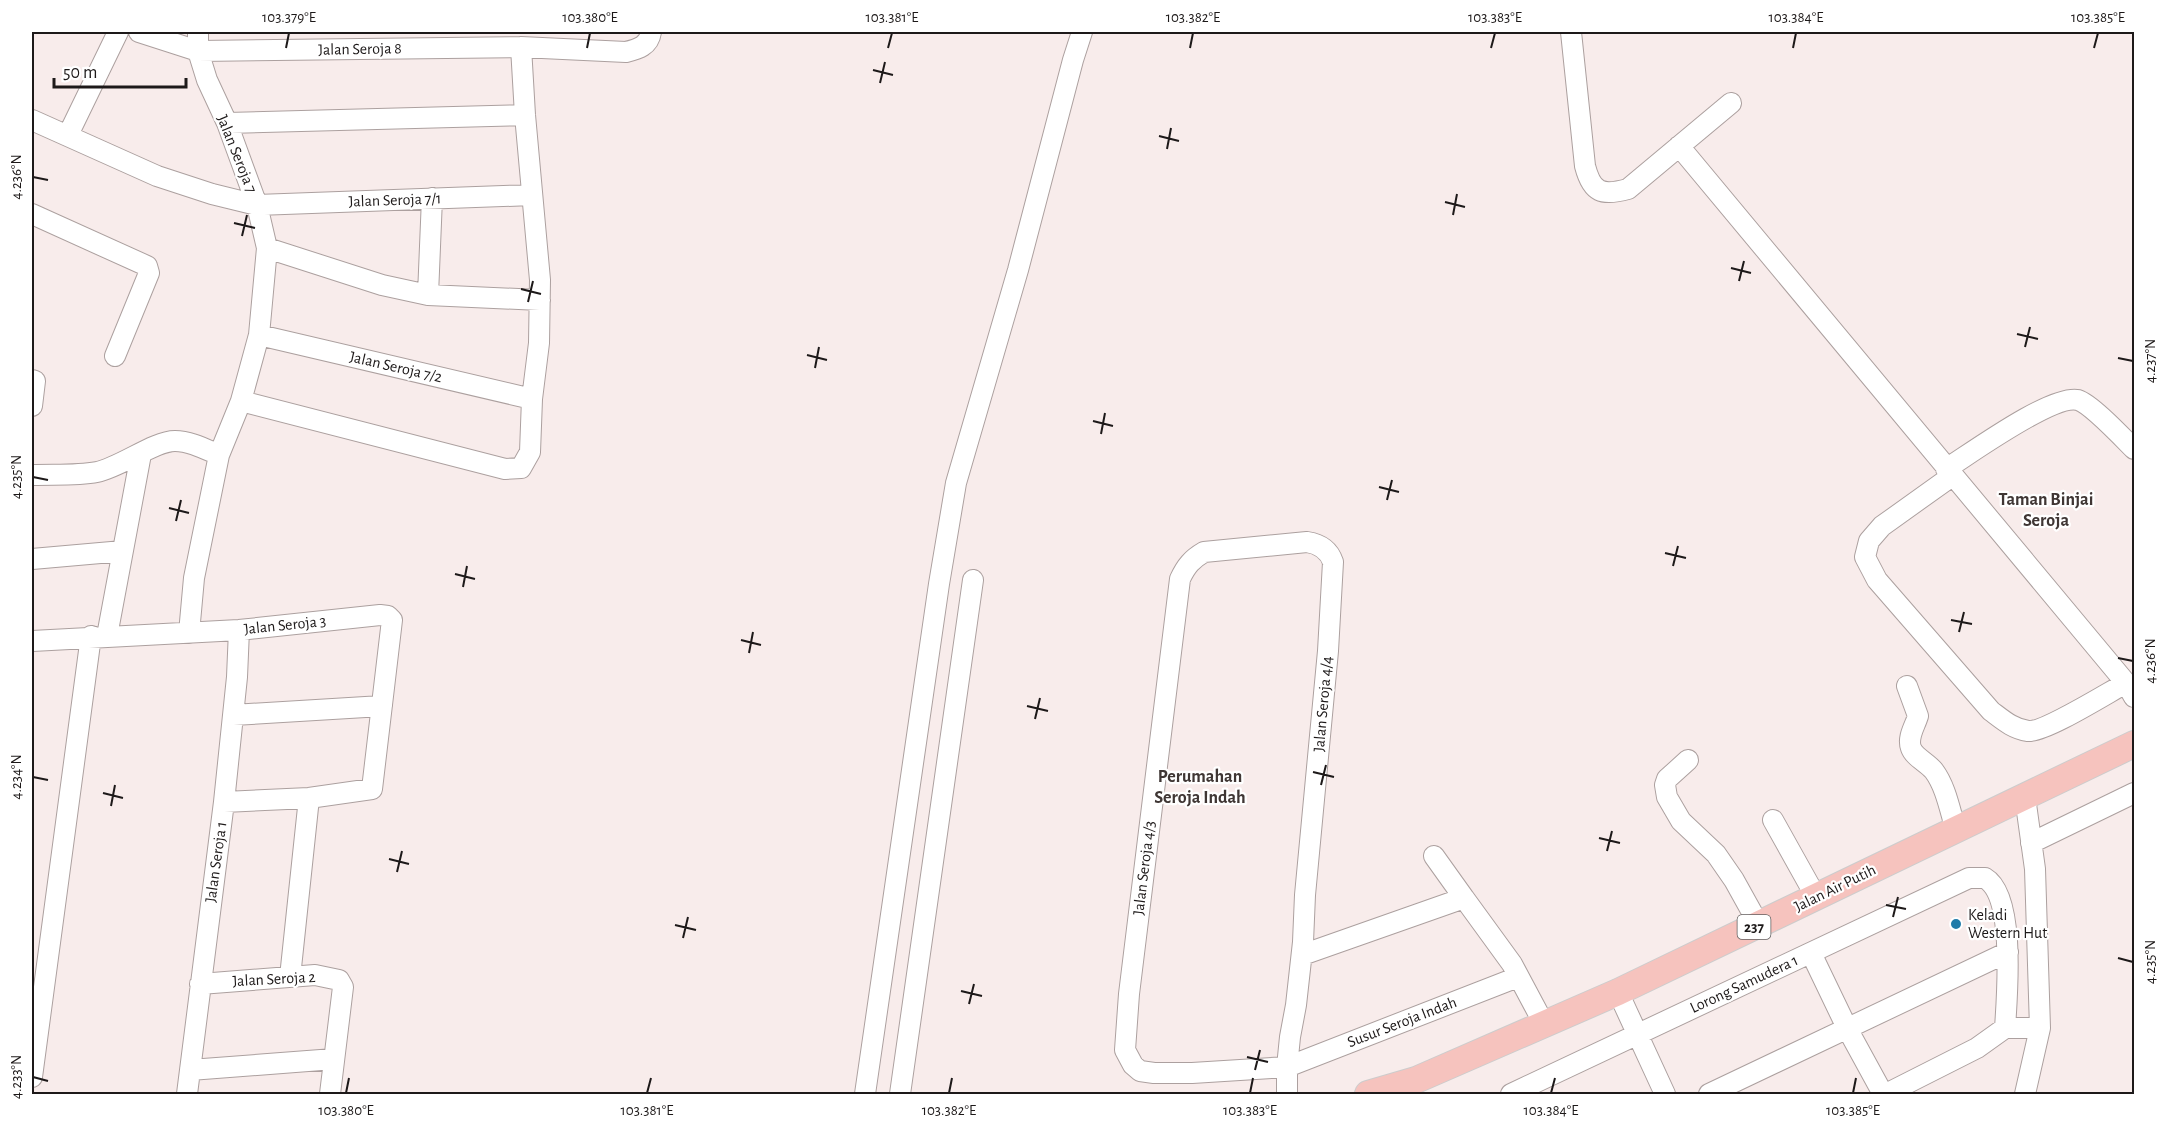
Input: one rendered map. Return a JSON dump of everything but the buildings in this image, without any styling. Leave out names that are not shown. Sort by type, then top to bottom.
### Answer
[{"type":"main road","name":"Jalan Air Putih","points":[[1368,1095],[1416,1080],[1618,992],[2134,744]]},
{"type":"street","points":[[68,135],[118,32]]},
{"type":"street","name":"Jalan Seroja 8","points":[[139,32],[198,41],[444,40],[521,47],[626,52],[641,48],[650,38],[651,32]]},
{"type":"street","points":[[865,1095],[939,584],[956,483],[1018,270],[1082,32]]},
{"type":"street","points":[[1571,32],[1585,166],[1589,183],[1599,191],[1614,193],[1628,189],[1731,103]]},
{"type":"street","name":"Jalan Seroja 7","points":[[189,633],[194,578],[219,455],[241,401],[259,335],[267,248],[257,205],[207,80],[198,41]]},
{"type":"street","points":[[241,401],[505,469],[521,468],[530,452],[532,399],[539,343],[540,280],[521,47]]},
{"type":"street","points":[[226,123],[525,116]]},
{"type":"street","name":"Jalan Seroja 7/1","points":[[32,120],[157,176],[212,194],[257,205],[532,195]]},
{"type":"street","points":[[1679,146],[1949,473],[2130,690],[2031,732],[2013,728],[1991,711],[1877,580],[1865,557],[1869,541],[1882,526],[1949,473],[2026,418],[2065,401],[2077,400],[2089,407],[2134,449]]},
{"type":"street","points":[[428,296],[432,198]]},
{"type":"street","points":[[32,214],[147,266],[149,273],[115,356]]},
{"type":"street","points":[[267,248],[382,285],[428,296],[540,300]]},
{"type":"street","name":"Jalan Seroja 7/2","points":[[259,335],[532,399]]},
{"type":"street","points":[[32,406],[33,381]]},
{"type":"street","points":[[32,475],[97,472],[159,445],[174,441],[199,446],[219,455]]},
{"type":"street","points":[[32,1077],[99,636],[123,551],[141,454]]},
{"type":"street","name":"Jalan Seroja 4/4","points":[[1194,558],[1204,552],[1306,542],[1317,544],[1325,549],[1331,555],[1333,562],[1327,661],[1305,895],[1302,955],[1287,1067],[1287,1095]]},
{"type":"street","points":[[32,559],[123,551]]},
{"type":"street","name":"Jalan Seroja 4/3","points":[[1194,558],[1185,567],[1180,579],[1129,994],[1125,1050],[1133,1065],[1140,1071],[1154,1073],[1287,1067]]},
{"type":"street","points":[[900,1095],[973,580]]},
{"type":"street","name":"Jalan Seroja 3","points":[[32,641],[239,630],[388,616],[392,620],[382,706]]},
{"type":"street","name":"Jalan Seroja 1","points":[[186,1095],[224,802],[237,676],[239,630]]},
{"type":"street","points":[[1907,686],[1918,716],[1911,732],[1910,745],[1913,752],[1936,773],[1945,793],[1956,830]]},
{"type":"street","points":[[224,802],[309,798],[372,789],[382,706],[233,716]]},
{"type":"street","points":[[1688,760],[1667,778],[1665,785],[1667,797],[1681,821],[1716,855],[1734,880],[1759,925]]},
{"type":"street","points":[[2031,843],[2134,793]]},
{"type":"street","points":[[2025,797],[2035,869],[2040,1028],[2025,1095]]},
{"type":"street","points":[[290,976],[309,798]]},
{"type":"street","points":[[1773,820],[1816,897]]},
{"type":"street","points":[[1434,856],[1512,964],[1544,1024]]},
{"type":"street","name":"Lorong Samudera 1","points":[[1511,1095],[1969,878],[1978,877],[1989,881],[1999,897],[2005,921],[2008,952]]},
{"type":"street","points":[[1302,955],[1464,898]]},
{"type":"street","points":[[1811,952],[1848,1030],[1884,1095],[1977,1048],[2005,1028],[2040,1028]]},
{"type":"street","points":[[1709,1095],[2008,952],[2005,1028]]},
{"type":"street","name":"Jalan Seroja 2","points":[[200,984],[315,975],[339,980],[343,987],[330,1095]]},
{"type":"street","name":"Susur Seroja Indah","points":[[1287,1067],[1518,977]]},
{"type":"street","points":[[1618,992],[1665,1095]]},
{"type":"street","points":[[190,1070],[334,1059]]},
{"type":"place","name":"Keladi Western Hut","points":[[1956,924]]},
{"type":"district","name":"Taman Binjai Seroja","points":[[2046,510]]},
{"type":"district","name":"Perumahan Seroja Indah","points":[[1200,787]]}]
